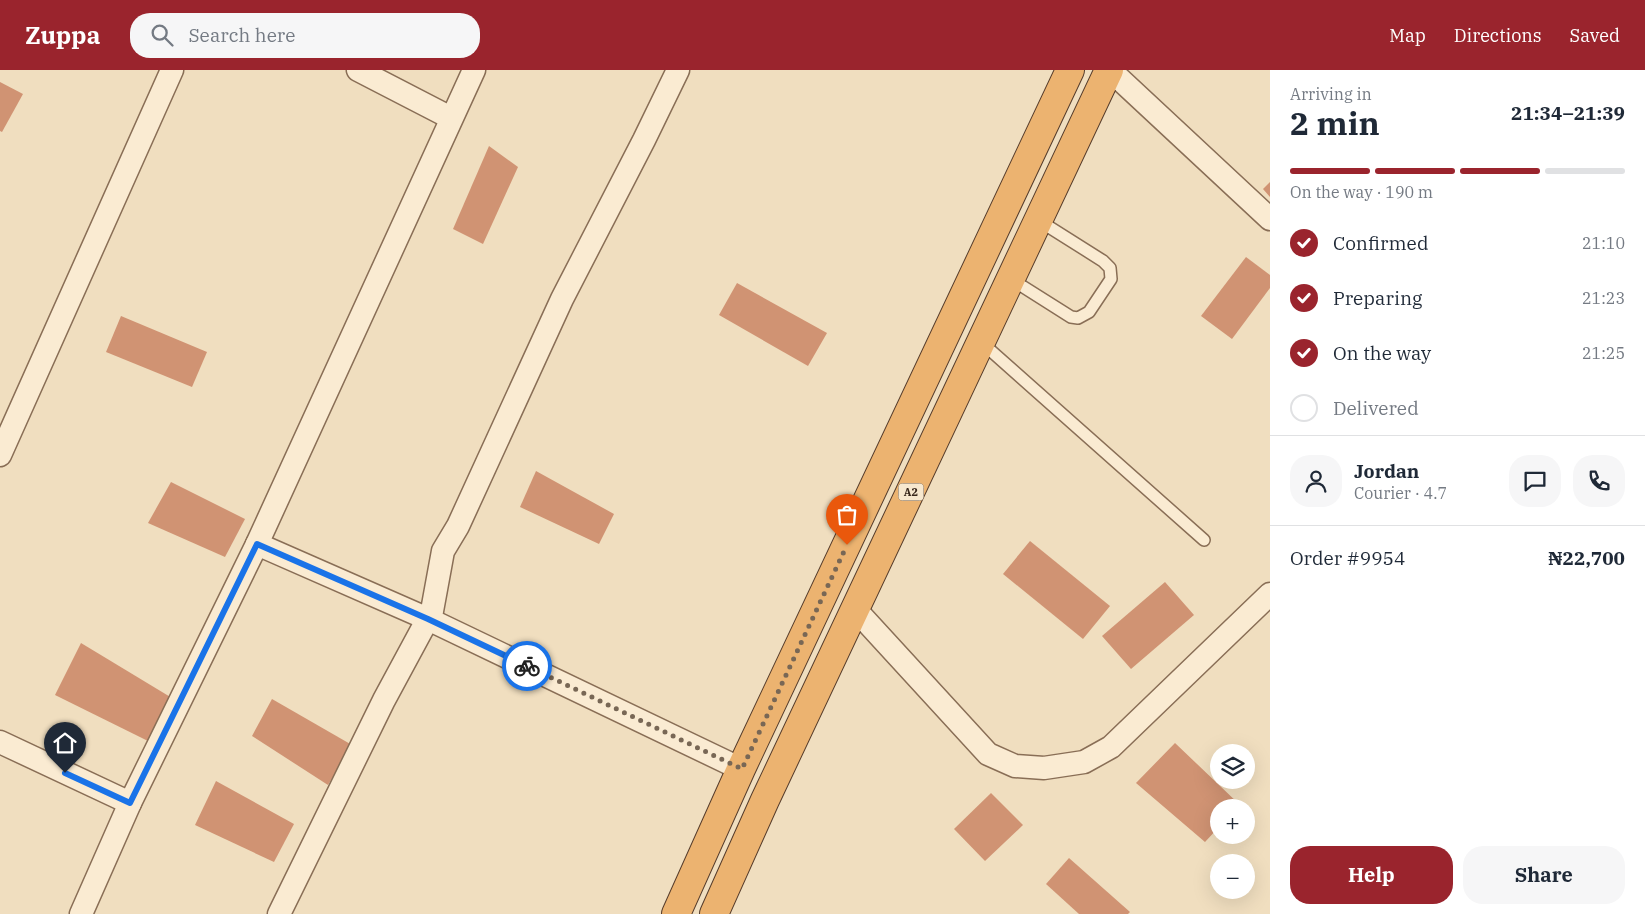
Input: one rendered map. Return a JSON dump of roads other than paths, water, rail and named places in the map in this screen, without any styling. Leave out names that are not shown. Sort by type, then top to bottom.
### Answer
[{"type":"highway","points":[[676,914],[742,769],[1070,70]]},
{"type":"highway","name":"A2","points":[[714,914],[765,800],[1109,70]]},
{"type":"street","points":[[0,456],[172,70]]},
{"type":"street","points":[[358,70],[451,118]]},
{"type":"street","points":[[81,914],[130,803],[257,544],[474,70]]},
{"type":"street","points":[[279,914],[384,700],[432,611],[443,551],[458,526],[562,299],[678,70]]},
{"type":"street","points":[[1109,70],[1270,219]]},
{"type":"street","points":[[257,544],[428,619],[742,769]]},
{"type":"street","points":[[855,609],[988,754],[1015,766],[1044,768],[1084,762],[1111,747],[1270,594]]},
{"type":"street","points":[[0,742],[130,803]]},
{"type":"lane","points":[[1010,279],[1071,317],[1078,318],[1089,312],[1110,279],[1110,268],[1103,261],[1038,220]]},
{"type":"lane","points":[[981,342],[1204,540]]}]
